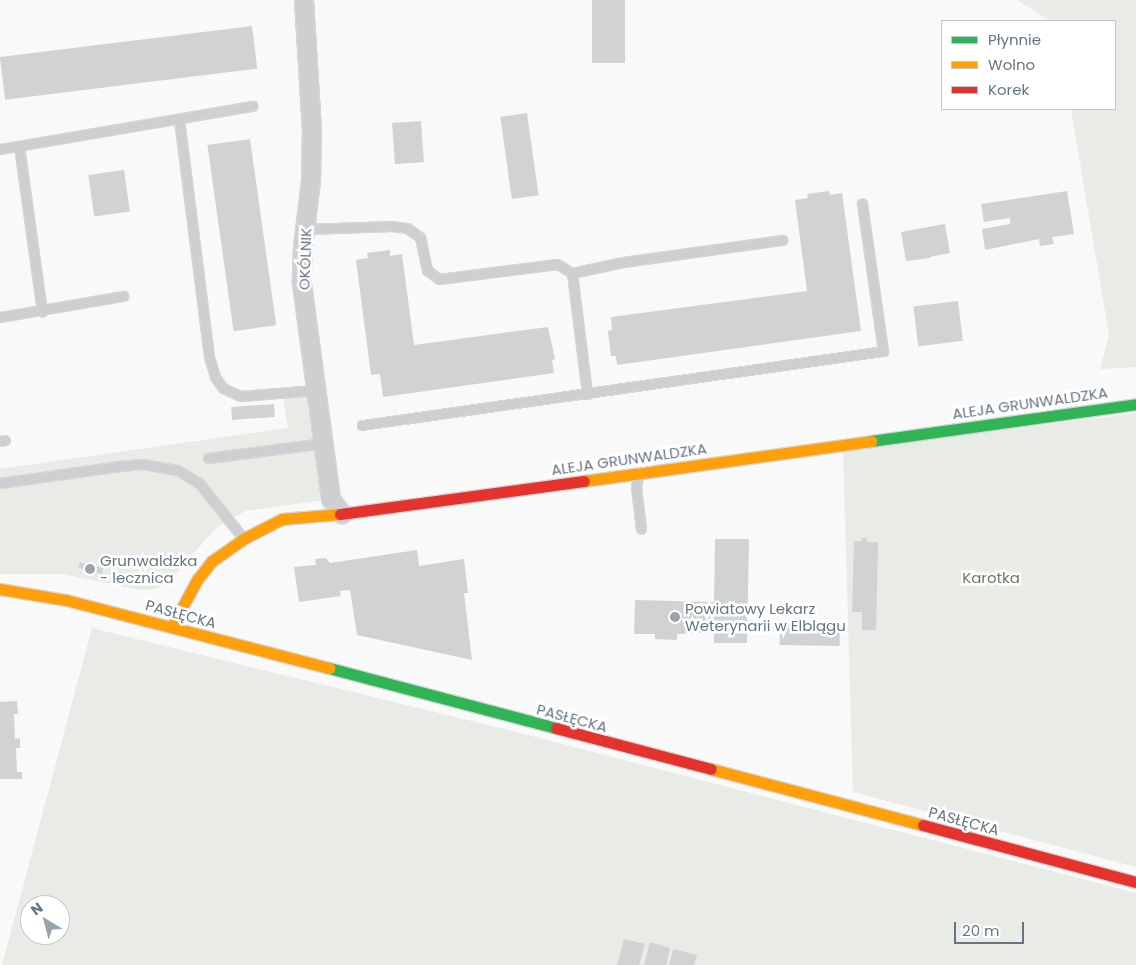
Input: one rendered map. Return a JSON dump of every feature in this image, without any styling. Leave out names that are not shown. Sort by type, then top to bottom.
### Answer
[{"type":"main road","name":"ALEJA GRUNWALDZKA","points":[[172,626],[202,574],[212,561],[243,538],[282,519],[342,514],[1136,404]]},
{"type":"main road","name":"PASŁĘCKA","points":[[0,590],[66,600],[172,626],[1136,882]]},
{"type":"street","name":"OKÓLNIK","points":[[304,0],[312,129],[311,180],[302,260],[302,284],[332,499],[342,514]]},
{"type":"lane","points":[[0,149],[252,106]]},
{"type":"lane","points":[[179,119],[209,357],[215,377],[223,388],[240,396],[316,390]]},
{"type":"lane","points":[[19,146],[42,311]]},
{"type":"lane","points":[[362,425],[883,351],[862,203]]},
{"type":"lane","points":[[306,229],[392,226],[407,228],[420,237],[427,270],[440,279],[557,264],[572,273],[623,262],[782,240]]},
{"type":"lane","points":[[572,273],[587,394]]},
{"type":"lane","points":[[0,317],[124,296]]},
{"type":"lane","points":[[208,458],[324,443]]},
{"type":"lane","points":[[0,483],[143,464],[177,470],[200,483],[243,538]]},
{"type":"lane","points":[[638,472],[636,487],[641,529]]},
{"type":"green space","points":[[1017,0],[1136,0],[1136,367],[1100,369],[1109,335],[1071,110],[1116,110],[1116,20],[1048,20]]},
{"type":"green space","points":[[316,390],[331,499],[245,511],[216,528],[171,579],[158,588],[140,590],[63,574],[0,574],[0,469],[288,428],[282,394]]},
{"type":"green space","name":"Karotka","points":[[1136,413],[1136,867],[853,792],[843,450]]},
{"type":"green space","points":[[92,628],[516,732],[1136,893],[1136,965],[2,965],[20,898],[20,945],[70,945],[70,895],[21,895]]},
{"type":"building","points":[[592,0],[625,0],[625,63],[592,63]]},
{"type":"building","points":[[252,26],[257,69],[5,100],[0,57]]},
{"type":"building","points":[[527,113],[539,195],[512,199],[500,117]]},
{"type":"building","points":[[421,121],[424,162],[395,164],[392,123]]},
{"type":"building","points":[[250,139],[276,325],[234,331],[207,145]]},
{"type":"building","points":[[124,170],[130,212],[94,217],[88,175]]},
{"type":"building","points":[[829,191],[830,195],[842,193],[861,331],[617,365],[616,356],[611,356],[608,331],[612,330],[611,317],[807,291],[795,200],[808,198],[807,194]]},
{"type":"building","points":[[1067,191],[1074,234],[1052,237],[1054,244],[1040,246],[1039,239],[985,250],[982,229],[1010,224],[1010,218],[984,222],[981,204]]},
{"type":"building","points":[[945,224],[950,253],[906,261],[901,232]]},
{"type":"building","points":[[390,250],[390,256],[402,254],[414,345],[548,327],[555,359],[552,360],[554,373],[383,397],[380,374],[371,375],[356,260],[368,258],[367,253]]},
{"type":"building","points":[[958,301],[963,341],[918,346],[913,306]]},
{"type":"building","points":[[274,404],[275,417],[232,420],[231,407]]},
{"type":"building","points":[[862,538],[867,538],[867,542],[878,542],[876,630],[862,630],[862,612],[852,612],[854,541],[862,541]]},
{"type":"building","points":[[715,539],[749,539],[747,643],[714,643],[714,632],[677,634],[677,640],[655,639],[655,634],[634,634],[635,600],[714,602]]},
{"type":"building","points":[[417,550],[419,566],[464,559],[468,593],[464,593],[472,660],[357,635],[350,590],[340,591],[341,596],[299,602],[294,567],[316,565],[315,559],[326,558],[330,563]]},
{"type":"building","points":[[80,562],[103,568],[102,574],[78,568]]},
{"type":"building","points":[[780,623],[840,624],[840,646],[780,645]]},
{"type":"building","points":[[17,701],[18,714],[14,714],[15,739],[20,738],[20,748],[16,748],[17,772],[22,772],[22,779],[0,779],[0,702]]},
{"type":"building","points":[[624,939],[645,944],[639,965],[617,965]]},
{"type":"building","points":[[650,942],[670,948],[666,965],[644,965]]},
{"type":"building","points":[[673,949],[697,955],[694,965],[669,965]]},
{"type":"traffic: fast","points":[[871,441],[1136,404]]},
{"type":"traffic: fast","points":[[329,668],[556,728]]},
{"type":"traffic: slow","points":[[584,481],[871,441]]},
{"type":"traffic: slow","points":[[172,626],[197,580],[212,561],[243,539],[282,519],[340,514]]},
{"type":"traffic: slow","points":[[0,589],[66,600],[329,668]]},
{"type":"traffic: slow","points":[[711,769],[923,825]]},
{"type":"traffic: jam","points":[[340,514],[584,481]]},
{"type":"traffic: jam","points":[[556,728],[711,769]]},
{"type":"traffic: jam","points":[[923,825],[1136,882]]},
{"type":"place","name":"Grunwaldzka - lecznica","points":[[90,569]]},
{"type":"place","name":"Powiatowy Lekarz Weterynarii w Elblągu","points":[[675,617]]}]
